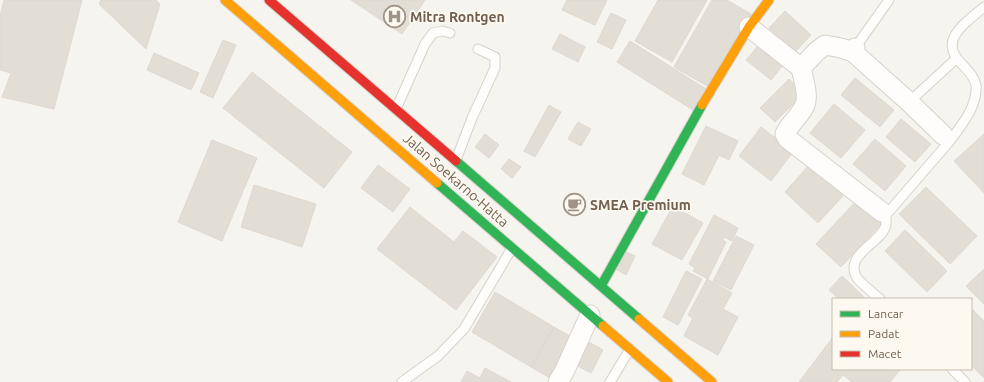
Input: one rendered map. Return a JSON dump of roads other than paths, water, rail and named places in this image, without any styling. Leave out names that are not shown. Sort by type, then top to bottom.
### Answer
[{"type":"main road","name":"Jalan Soekarno-Hatta","points":[[225,0],[668,382]]},
{"type":"main road","name":"Jalan Soekarno-Hatta","points":[[269,0],[712,382]]},
{"type":"main road","points":[[601,286],[698,112],[749,26],[769,0]]},
{"type":"street","points":[[749,26],[801,68],[806,97],[805,106],[788,127],[785,134],[788,139],[884,214]]},
{"type":"street","points":[[801,68],[816,51],[826,45],[854,50],[946,138]]},
{"type":"street","points":[[558,382],[590,315]]},
{"type":"lane","points":[[854,50],[889,0]]},
{"type":"lane","points":[[879,298],[858,278],[854,268],[857,256],[880,234],[886,225],[884,214],[946,138],[962,125],[974,103],[976,84],[953,52],[952,42],[957,32],[984,7]]},
{"type":"lane","points":[[396,109],[425,44],[433,34],[442,32],[450,33]]},
{"type":"lane","points":[[456,160],[472,118],[495,68],[495,57],[478,49]]},
{"type":"lane","points":[[909,102],[957,58]]},
{"type":"lane","points":[[402,382],[438,356],[464,329],[512,248]]},
{"type":"lane","points":[[610,382],[630,349]]},
{"type":"lane","points":[[953,370],[965,382]]},
{"type":"place","name":"Mitra Rontgen","points":[[395,17]]},
{"type":"place","name":"SMEA Premium","points":[[574,205]]}]
